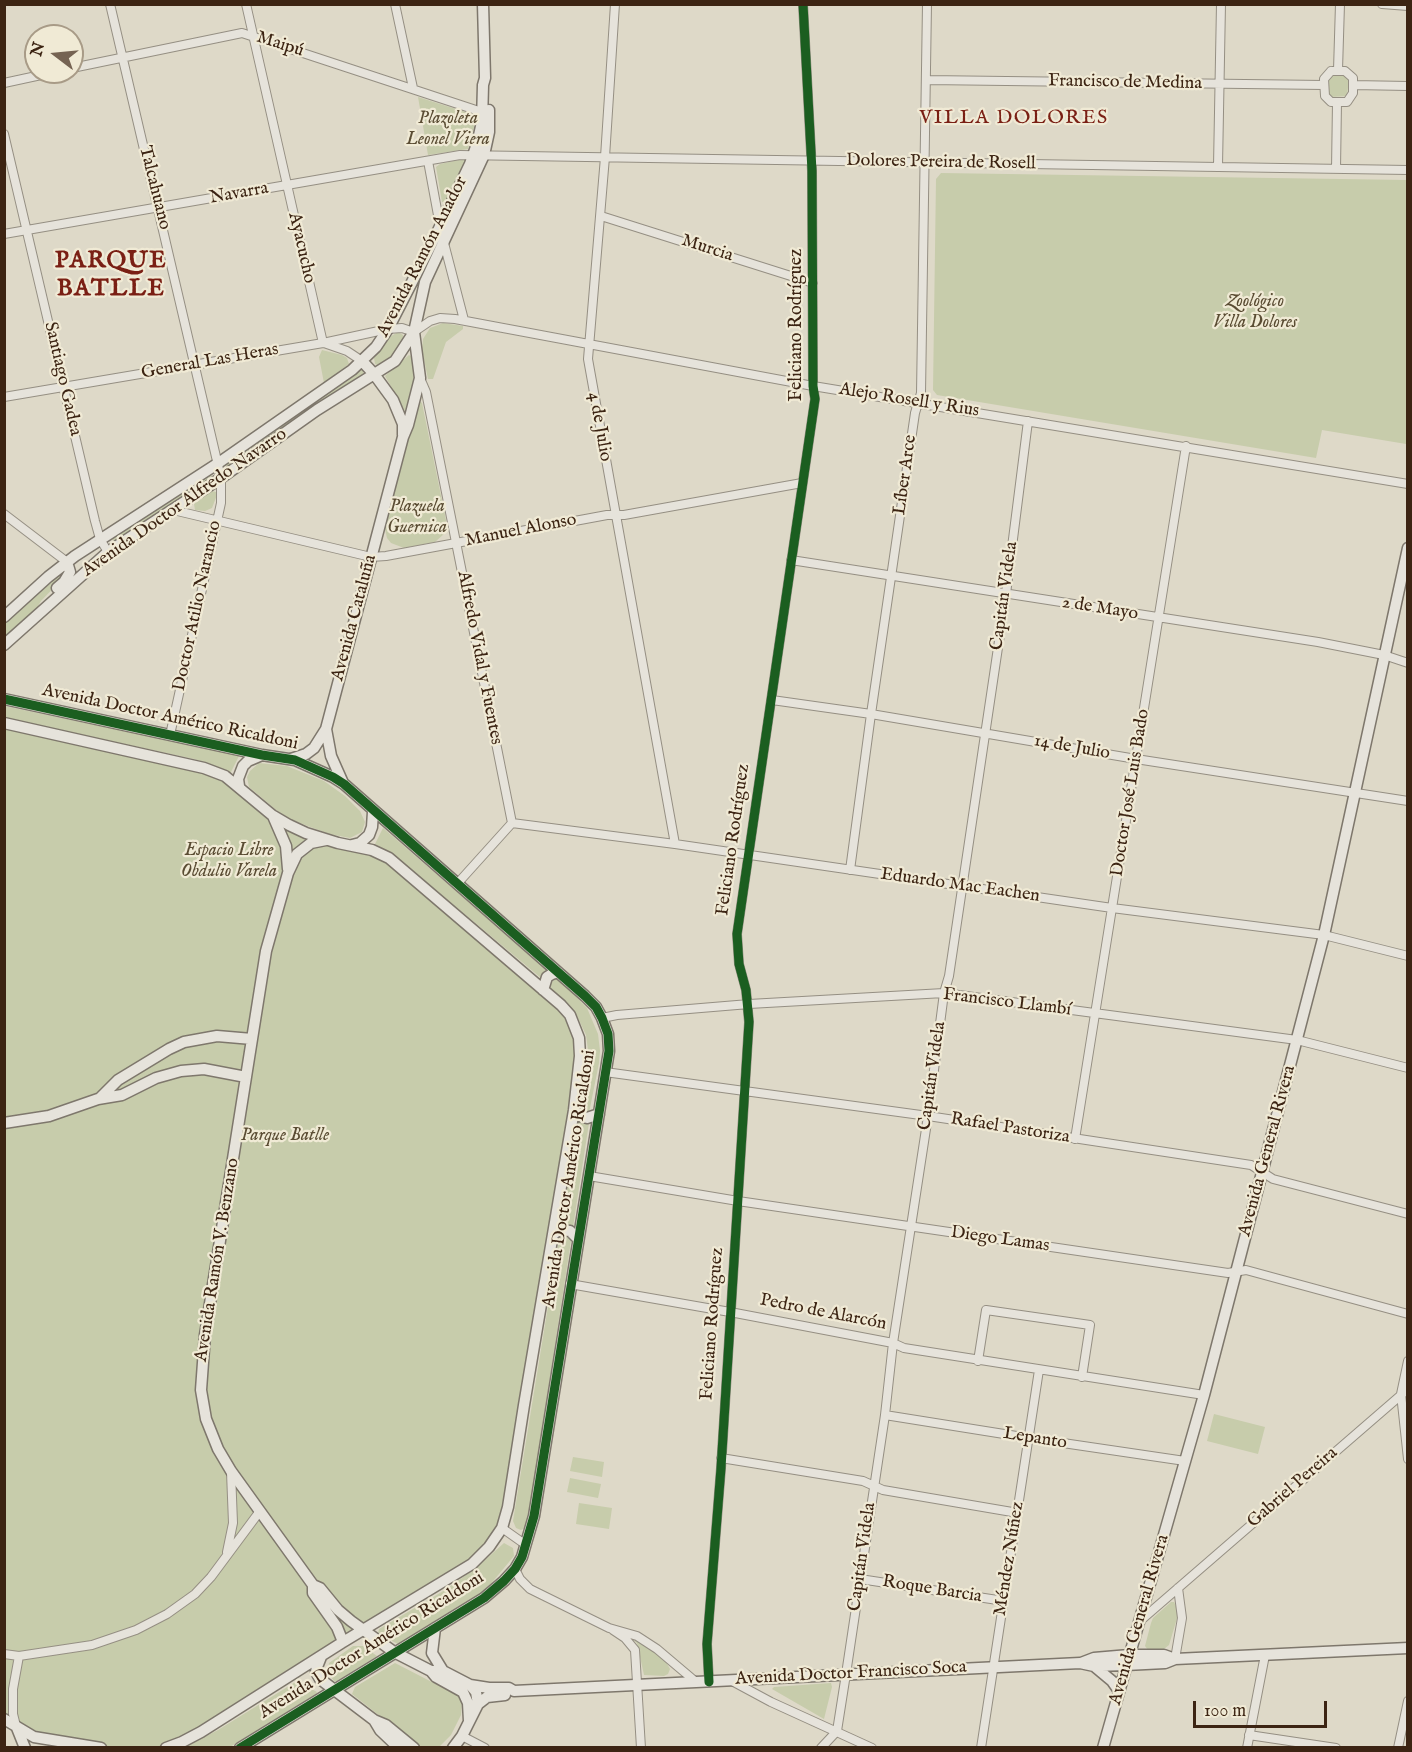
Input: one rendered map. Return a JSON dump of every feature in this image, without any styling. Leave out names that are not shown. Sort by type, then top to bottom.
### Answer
[{"type":"street","name":"Talcahuano","points":[[110,4],[221,478]]},
{"type":"street","name":"Ayacucho","points":[[246,4],[323,343]]},
{"type":"street","points":[[395,4],[413,88]]},
{"type":"street","name":"Avenida Ramón Anador","points":[[362,361],[376,347],[388,329],[479,155],[485,78],[483,4]]},
{"type":"street","name":"4 de Julio","points":[[615,4],[601,216],[588,359],[675,844]]},
{"type":"street","name":"Feliciano Rodríguez","points":[[709,1682],[707,1644],[749,1022],[748,1004],[739,964],[737,934],[815,399],[811,161],[803,4]]},
{"type":"street","name":"Líber Arce","points":[[850,870],[871,714],[921,393],[927,4]]},
{"type":"street","points":[[1218,166],[1221,4]]},
{"type":"street","points":[[1338,70],[1340,4]]},
{"type":"street","points":[[1382,4],[1407,6]]},
{"type":"street","name":"Maipú","points":[[84,65],[237,33],[253,36],[483,112]]},
{"type":"street","points":[[1338,70],[1349,72],[1353,85],[1347,102],[1331,102],[1326,99],[1324,82],[1328,72],[1338,70]]},
{"type":"street","name":"Avenida Ramón Anador","points":[[374,374],[395,361],[414,332],[425,282],[479,155],[490,123],[488,84],[485,78]]},
{"type":"street","points":[[4,83],[24,79]]},
{"type":"street","name":"Francisco de Medina","points":[[927,80],[1219,85],[1324,82]]},
{"type":"street","points":[[1353,85],[1407,86]]},
{"type":"street","points":[[1336,169],[1337,102]]},
{"type":"street","name":"Santiago Gadea","points":[[4,134],[100,539],[108,552]]},
{"type":"street","name":"Navarra","points":[[4,234],[460,155],[479,155]]},
{"type":"street","name":"Dolores Pereira de Rosell","points":[[479,155],[1407,170]]},
{"type":"street","points":[[428,161],[440,226]]},
{"type":"street","name":"Murcia","points":[[601,216],[813,283]]},
{"type":"street","points":[[443,242],[464,320]]},
{"type":"street","name":"Alejo Rosell y Rius","points":[[414,332],[423,325],[440,318],[464,320],[813,386],[1407,484]]},
{"type":"street","name":"General Las Heras","points":[[4,397],[323,343],[388,329],[402,328],[414,332]]},
{"type":"street","name":"Avenida Cataluña","points":[[291,759],[306,754],[314,748],[326,729],[420,378],[414,332]]},
{"type":"street","points":[[323,343],[347,351],[362,361]]},
{"type":"street","name":"Avenida Cataluña","points":[[362,361],[386,390],[398,410],[403,423],[403,437]]},
{"type":"street","name":"Avenida Doctor Alfredo Navarro","points":[[4,617],[67,562],[217,464],[362,361]]},
{"type":"street","name":"Avenida Doctor Alfredo Navarro","points":[[4,645],[108,552],[374,374]]},
{"type":"street","name":"Alfredo Vidal y Fuentes","points":[[420,378],[426,392],[512,823]]},
{"type":"street","name":"Capitán Videla","points":[[837,1731],[885,1415],[893,1342],[944,993],[949,976],[1006,594],[1028,421]]},
{"type":"street","name":"Doctor José Luis Bado","points":[[1075,1139],[1186,446]]},
{"type":"street","name":"Doctor Atilio Narancio","points":[[170,735],[217,520],[222,492],[221,478]]},
{"type":"street","name":"Manuel Alonso","points":[[172,510],[371,557],[802,483]]},
{"type":"street","points":[[4,514],[67,562],[69,567],[68,576],[42,602],[36,617]]},
{"type":"street","name":"Avenida General Rivera","points":[[1103,1748],[1204,1395],[1298,1040],[1356,793],[1384,655],[1402,596],[1407,548]]},
{"type":"street","name":"2 de Mayo","points":[[791,560],[1318,642],[1384,655],[1407,663]]},
{"type":"street","name":"Avenida Doctor Américo Ricaldoni","points":[[4,699],[262,755],[291,759],[306,764],[344,784],[373,812],[590,1001],[602,1018],[608,1034],[609,1051],[536,1505],[526,1545],[515,1569],[484,1598],[240,1748]]},
{"type":"street","name":"14 de Julio","points":[[772,700],[1407,801]]},
{"type":"street","name":"Avenida Doctor Américo Ricaldoni","points":[[4,723],[204,768],[225,776],[273,815],[306,832],[380,853],[399,866],[570,1015],[579,1038],[580,1056],[574,1110],[508,1507],[502,1528],[489,1547],[472,1564],[201,1732],[166,1748]]},
{"type":"street","name":"Avenida Cataluña","points":[[326,729],[331,756],[344,784]]},
{"type":"street","points":[[239,786],[238,779],[243,766],[248,761],[262,755]]},
{"type":"street","points":[[351,846],[360,843],[369,835],[373,812]]},
{"type":"street","name":"Avenida Ramón V. Benzano","points":[[273,815],[286,846],[288,873]]},
{"type":"street","points":[[457,884],[512,823]]},
{"type":"street","name":"Eduardo Mac Eachen","points":[[512,823],[675,844],[1112,908],[1324,935],[1407,956]]},
{"type":"street","name":"Avenida Ramón V. Benzano","points":[[328,840],[306,846],[297,855],[288,873],[266,951],[205,1335],[201,1375],[203,1406],[210,1432],[231,1471],[313,1585],[320,1588],[338,1610],[362,1631]]},
{"type":"street","points":[[543,990],[547,977],[558,972]]},
{"type":"street","name":"Francisco Llambí","points":[[602,1018],[748,1004],[944,993],[1298,1040],[1407,1068]]},
{"type":"street","points":[[98,1100],[118,1080],[184,1042],[217,1036],[252,1039]]},
{"type":"street","points":[[4,1123],[49,1116],[98,1100],[122,1095],[156,1078],[181,1071],[204,1069],[246,1077]]},
{"type":"street","name":"Rafael Pastoriza","points":[[605,1072],[927,1116],[1251,1165],[1273,1179],[1407,1214]]},
{"type":"street","points":[[574,1110],[579,1116],[587,1118],[598,1114]]},
{"type":"street","name":"Diego Lamas","points":[[589,1176],[738,1201],[1216,1272],[1235,1273],[1246,1270],[1407,1314]]},
{"type":"street","points":[[553,1234],[560,1230],[570,1231],[578,1239]]},
{"type":"street","name":"Pedro de Alarcón","points":[[570,1284],[893,1342],[904,1348],[978,1361],[1204,1395]]},
{"type":"street","points":[[978,1361],[986,1310],[1090,1325],[1082,1377]]},
{"type":"street","points":[[1407,1361],[1404,1392],[1407,1459]]},
{"type":"street","name":"Méndez Núñez","points":[[981,1748],[1039,1370]]},
{"type":"street","name":"Gabriel Pereira","points":[[1140,1622],[1404,1392]]},
{"type":"street","name":"Lepanto","points":[[885,1415],[1185,1461]]},
{"type":"street","points":[[721,1458],[863,1481],[883,1490],[1018,1513]]},
{"type":"street","points":[[224,1562],[233,1523],[231,1471]]},
{"type":"street","points":[[4,1654],[19,1656],[92,1645],[136,1630],[167,1614],[195,1594],[224,1562],[260,1511]]},
{"type":"street","points":[[502,1528],[526,1545]]},
{"type":"street","points":[[515,1569],[520,1579],[530,1589],[609,1628],[625,1638],[635,1650],[641,1748]]},
{"type":"street","name":"Roque Barcia","points":[[860,1579],[1004,1601]]},
{"type":"street","name":"Avenida Ramón V. Benzano","points":[[313,1585],[313,1593],[338,1627],[343,1642]]},
{"type":"street","points":[[1175,1659],[1182,1618],[1178,1588]]},
{"type":"street","points":[[435,1628],[432,1653],[437,1671],[436,1677],[463,1692],[468,1703],[469,1721]]},
{"type":"street","points":[[609,1628],[637,1636],[696,1682]]},
{"type":"street","name":"Avenida Doctor Francisco Soca","points":[[362,1631],[394,1653],[470,1685],[510,1688],[514,1691],[1080,1663],[1094,1666],[1164,1655],[1175,1659],[1407,1648]]},
{"type":"street","points":[[19,1656],[13,1689],[13,1714],[25,1748]]},
{"type":"street","points":[[321,1656],[316,1672],[320,1679],[333,1691],[374,1720],[386,1725],[414,1748]]},
{"type":"street","points":[[1247,1748],[1264,1656]]},
{"type":"street","name":"Avenida Doctor Francisco Soca","points":[[1080,1663],[1094,1658],[1128,1660]]},
{"type":"street","points":[[1094,1666],[1112,1681],[1119,1691]]},
{"type":"street","points":[[731,1680],[771,1702],[872,1748]]},
{"type":"street","points":[[453,1748],[462,1736],[478,1704],[476,1692],[470,1685]]},
{"type":"street","name":"Avenida Doctor Francisco Soca","points":[[478,1704],[487,1697],[510,1695],[514,1691]]},
{"type":"street","points":[[1398,1748],[1407,1701]]},
{"type":"street","points":[[4,1719],[34,1737],[74,1746],[101,1748]]},
{"type":"street","points":[[374,1720],[380,1730],[399,1748]]},
{"type":"street","points":[[821,1748],[837,1731]]},
{"type":"street","points":[[462,1736],[485,1748]]},
{"type":"street","points":[[1249,1736],[1336,1748]]},
{"type":"green space","points":[[1346,76],[1349,79],[1347,96],[1331,97],[1328,94],[1329,78]]},
{"type":"green space","name":"Plazoleta Leonel Viera","points":[[418,97],[475,115],[476,120],[468,149],[428,155]]},
{"type":"green space","points":[[463,159],[465,163],[448,198],[442,202],[436,167]]},
{"type":"green space","name":"Zoológico Villa Dolores","points":[[941,173],[1407,180],[1407,443],[1322,430],[1316,458],[937,395],[933,390],[936,179]]},
{"type":"green space","points":[[443,323],[463,326],[463,329],[446,342],[433,379],[428,379],[422,350],[423,339],[430,328]]},
{"type":"green space","points":[[398,332],[403,335],[404,339],[392,357],[380,366],[375,364],[374,358],[388,338]]},
{"type":"green space","points":[[322,350],[342,355],[347,358],[349,364],[324,383],[319,357]]},
{"type":"green space","points":[[409,355],[415,366],[415,381],[406,413],[385,376]]},
{"type":"green space","points":[[360,369],[364,370],[363,374],[226,466],[226,464]]},
{"type":"green space","name":"Plazuela Guernica","points":[[419,400],[422,403],[447,525],[444,534],[435,542],[404,548],[391,543],[385,529]]},
{"type":"green space","points":[[210,474],[213,477],[113,541],[112,538]]},
{"type":"green space","points":[[212,491],[217,495],[212,508],[205,511],[195,510],[194,504]]},
{"type":"green space","points":[[62,572],[65,573],[64,577],[41,601],[34,613],[5,640],[5,623]]},
{"type":"green space","points":[[4,706],[239,756],[230,774],[194,759],[5,718]]},
{"type":"green space","name":"Parque Batlle","points":[[5,723],[204,768],[289,825],[372,850],[561,1005],[580,1056],[508,1507],[481,1556],[166,1748],[101,1748],[42,1739],[5,1719]]},
{"type":"green space","points":[[259,763],[287,766],[324,781],[345,796],[360,811],[365,822],[362,832],[350,838],[329,834],[292,820],[276,810],[249,787],[247,777]]},
{"type":"green space","points":[[383,828],[547,970],[541,978],[394,855],[375,844]]},
{"type":"green space","points":[[556,979],[564,984],[587,1008],[598,1034],[599,1063],[589,1113],[582,1112],[580,1107],[587,1065],[586,1035],[570,1006],[551,989],[550,983]]},
{"type":"green space","points":[[578,1122],[589,1123],[573,1227],[561,1225]]},
{"type":"green space","points":[[562,1236],[570,1237],[571,1241],[527,1525],[521,1530],[516,1528],[513,1521],[559,1239]]},
{"type":"green space","points":[[1214,1414],[1265,1427],[1258,1454],[1207,1441]]},
{"type":"green space","points":[[573,1457],[604,1462],[602,1477],[570,1471]]},
{"type":"green space","points":[[570,1478],[601,1484],[598,1498],[567,1492]]},
{"type":"green space","points":[[579,1503],[612,1508],[609,1529],[576,1524]]},
{"type":"green space","points":[[504,1543],[513,1548],[514,1556],[489,1586],[473,1599],[398,1644],[378,1634],[379,1629],[445,1590],[476,1568]]},
{"type":"green space","points":[[1171,1602],[1174,1602],[1178,1615],[1169,1645],[1164,1649],[1148,1650],[1145,1646],[1153,1618]]},
{"type":"green space","points":[[626,1635],[649,1648],[666,1662],[670,1669],[668,1674],[664,1676],[644,1675],[637,1643]]},
{"type":"green space","points":[[353,1646],[363,1646],[377,1656],[334,1681],[328,1673],[329,1663]]},
{"type":"green space","points":[[395,1663],[459,1696],[462,1701],[461,1715],[451,1735],[439,1747],[419,1747],[352,1694],[355,1687]]},
{"type":"green space","points":[[297,1681],[317,1692],[316,1694],[230,1747],[185,1747],[218,1730]]},
{"type":"green space","points":[[831,1683],[824,1719],[772,1689],[774,1687]]},
{"type":"cycle path","points":[[709,1682],[707,1644],[721,1468],[749,1022],[746,990],[739,964],[737,934],[815,399],[813,386],[812,171],[803,4]]},
{"type":"cycle path","points":[[4,699],[262,755],[295,760],[333,777],[344,784],[585,996],[596,1007],[608,1034],[609,1051],[534,1516],[522,1557],[504,1581],[484,1598],[240,1748]]},
{"type":"district","name":"VILLA DOLORES","points":[[1014,119]]},
{"type":"district","name":"PARQUE BATLLE","points":[[111,276]]},
{"type":"park label","name":"Espacio Libre Obdulio Varela","points":[[229,861]]}]
